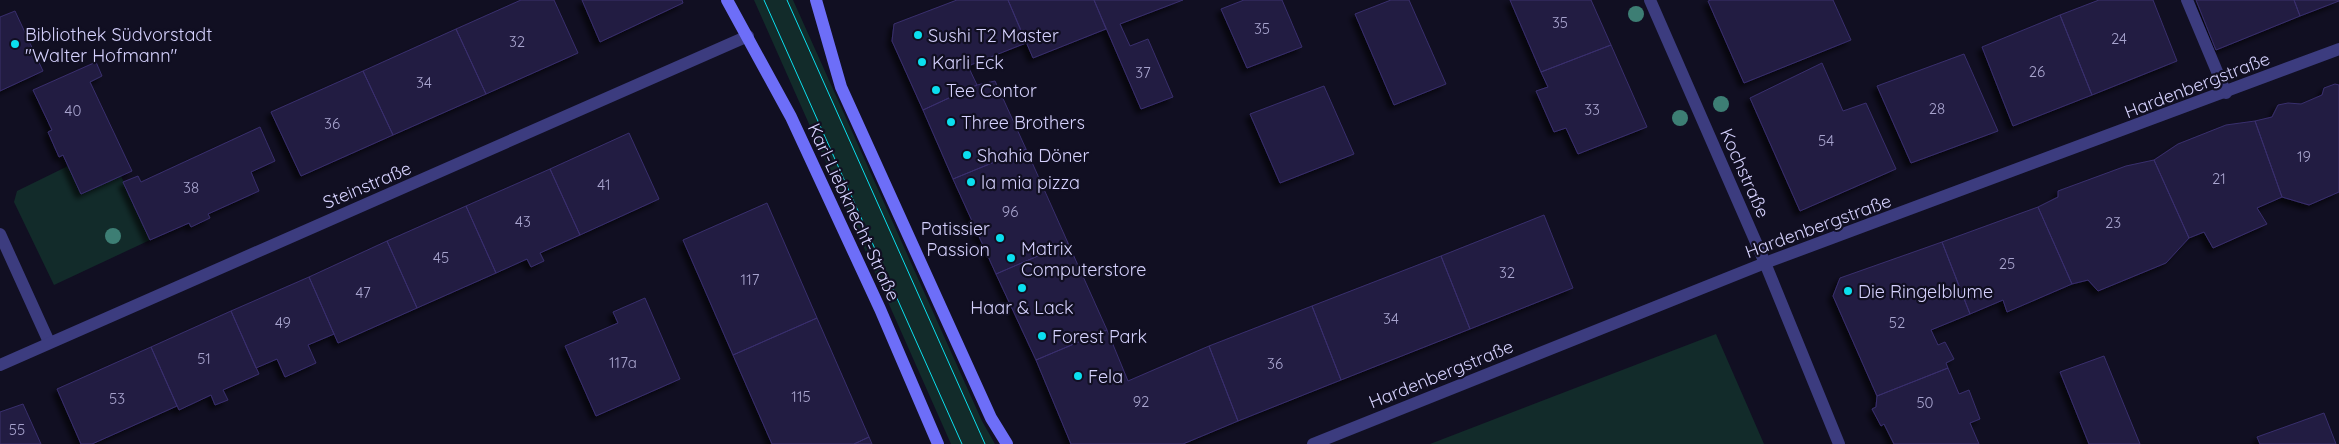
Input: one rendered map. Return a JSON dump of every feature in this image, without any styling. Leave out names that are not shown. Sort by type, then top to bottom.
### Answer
[{"type":"main road","name":"Karl-Liebknecht-Straße","points":[[727,0],[791,116],[880,309],[938,444]]},
{"type":"main road","points":[[816,0],[841,87],[991,418],[1007,444]]},
{"type":"street","name":"Kochstraße","points":[[1650,0],[1765,263],[1839,444]]},
{"type":"street","points":[[2187,0],[2226,94]]},
{"type":"street","name":"Steinstraße","points":[[0,365],[748,36]]},
{"type":"street","name":"Hardenbergstraße","points":[[1313,444],[1765,263],[2226,94],[2339,49]]},
{"type":"street","points":[[0,234],[49,342]]},
{"type":"green space","points":[[754,0],[793,0],[982,421],[995,444],[951,444]]},
{"type":"green space","points":[[68,166],[81,194],[121,176],[150,240],[54,285],[14,202],[17,191]]},
{"type":"green space","points":[[1716,334],[1764,444],[1430,444]]},
{"type":"building","points":[[521,0],[554,0],[578,53],[486,94],[456,29]]},
{"type":"building","points":[[582,0],[682,0],[683,3],[600,42]]},
{"type":"building","points":[[957,0],[1008,0],[1026,43],[968,66],[977,85],[923,110],[892,41],[894,24]]},
{"type":"building","points":[[1008,0],[1094,0],[1106,29],[1033,58]]},
{"type":"building","points":[[1094,0],[1183,0],[1120,24],[1130,46],[1148,39],[1173,97],[1141,109]]},
{"type":"building","points":[[1244,0],[1282,0],[1302,47],[1247,68],[1221,9]]},
{"type":"building","points":[[1391,0],[1409,0],[1446,84],[1394,105],[1355,14]]},
{"type":"building","points":[[1510,0],[1591,0],[1611,45],[1541,72]]},
{"type":"building","points":[[1833,0],[1851,40],[1744,83],[1708,1]]},
{"type":"building","points":[[2099,0],[2153,0],[2177,61],[2092,95],[2060,15]]},
{"type":"building","points":[[2196,0],[2294,0],[2300,16],[2216,50]]},
{"type":"building","points":[[2294,0],[2339,0],[2339,1],[2300,16]]},
{"type":"building","name":"Bibliothek Südvorstadt \"Walter Hofmann\"","points":[[15,11],[43,71],[0,91],[0,17]]},
{"type":"building","points":[[2060,15],[2092,95],[2013,126],[1982,47]]},
{"type":"building","points":[[456,29],[486,94],[393,135],[363,71]]},
{"type":"building","points":[[1611,45],[1647,127],[1578,154],[1566,128],[1554,132],[1536,91],[1548,87],[1541,72]]},
{"type":"building","points":[[1964,54],[1998,131],[1911,163],[1877,86]]},
{"type":"building","points":[[96,62],[102,76],[90,82],[132,171],[81,194],[63,155],[59,157],[48,132],[52,130],[33,90]]},
{"type":"building","points":[[1822,63],[1843,111],[1866,103],[1896,169],[1800,211],[1750,98]]},
{"type":"building","points":[[363,71],[393,135],[301,176],[271,112]]},
{"type":"building","points":[[995,81],[1026,149],[953,179],[923,110],[977,85]]},
{"type":"building","points":[[2335,84],[2339,85],[2339,192],[2309,205],[2282,197],[2255,121],[2272,117],[2278,105],[2288,103],[2301,104],[2322,95],[2324,88]]},
{"type":"building","points":[[1324,86],[1354,154],[1280,183],[1250,114]]},
{"type":"building","points":[[2255,121],[2282,197],[2257,208],[2267,224],[2213,248],[2204,232],[2189,238],[2154,160],[2178,144],[2226,125]]},
{"type":"building","points":[[260,127],[275,161],[251,172],[259,191],[208,214],[210,218],[191,227],[189,223],[150,240],[123,182],[138,176],[141,182]]},
{"type":"building","points":[[629,133],[659,199],[580,235],[550,169]]},
{"type":"building","points":[[1026,149],[1068,243],[996,274],[953,179]]},
{"type":"building","points":[[2154,160],[2189,238],[2166,263],[2098,291],[2088,280],[2072,284],[2038,207],[2058,197],[2058,191],[2126,166]]},
{"type":"building","points":[[550,169],[580,235],[540,253],[544,261],[531,267],[527,259],[496,273],[466,206]]},
{"type":"building","points":[[767,203],[817,318],[733,355],[683,240]]},
{"type":"building","points":[[466,206],[496,273],[417,308],[387,241]]},
{"type":"building","points":[[2038,207],[2072,284],[2007,312],[2003,300],[1970,314],[1942,242]]},
{"type":"building","points":[[1544,215],[1573,288],[1470,329],[1441,256]]},
{"type":"building","points":[[387,241],[417,308],[338,343],[309,277]]},
{"type":"building","points":[[1942,242],[1970,314],[1931,330],[1938,345],[1945,342],[1954,359],[1946,363],[1948,368],[1877,396],[1833,296],[1840,278]]},
{"type":"building","points":[[1068,243],[1107,330],[1036,360],[996,274]]},
{"type":"building","points":[[1441,256],[1470,329],[1341,380],[1312,306]]},
{"type":"building","points":[[309,277],[334,334],[308,345],[316,363],[285,377],[277,359],[256,368],[231,311]]},
{"type":"building","points":[[645,298],[680,379],[596,416],[565,346],[618,323],[613,312]]},
{"type":"building","points":[[1312,306],[1341,380],[1238,421],[1209,346]]},
{"type":"building","points":[[231,311],[259,374],[223,390],[228,400],[215,405],[211,395],[179,410],[151,347]]},
{"type":"building","points":[[817,318],[869,437],[854,444],[772,444],[733,355]]},
{"type":"building","points":[[1107,330],[1128,381],[1209,346],[1238,421],[1183,444],[1071,444],[1036,360]]},
{"type":"building","points":[[151,347],[177,406],[92,444],[81,444],[57,389]]},
{"type":"building","points":[[2104,356],[2140,444],[2089,444],[2060,372]]},
{"type":"building","points":[[1948,368],[1959,394],[1969,390],[1980,419],[1970,423],[1979,444],[1894,444],[1884,424],[1881,426],[1872,409],[1876,407],[1877,396]]},
{"type":"building","points":[[23,404],[41,444],[0,444],[0,412]]},
{"type":"building","points":[[2324,413],[2336,444],[2260,444],[2257,437]]},
{"type":"building","points":[[869,437],[872,444],[854,444]]},
{"type":"tram line","points":[[764,0],[962,444]]},
{"type":"tram line","points":[[787,0],[985,444]]},
{"type":"place","name":"Sushi T2 Master","points":[[918,35]]},
{"type":"place","name":"Bibliothek Südvorstadt \"Walter Hofmann\"","points":[[15,44]]},
{"type":"place","name":"Karli Eck","points":[[922,62]]},
{"type":"place","name":"Tee Contor","points":[[936,90]]},
{"type":"place","name":"Three Brothers","points":[[951,122]]},
{"type":"place","name":"Shahia Döner","points":[[967,155]]},
{"type":"place","name":"la mia pizza","points":[[971,182]]},
{"type":"place","name":"Patissier Passion","points":[[1000,238]]},
{"type":"place","name":"Matrix Computerstore","points":[[1011,258]]},
{"type":"place","name":"Haar & Lack","points":[[1022,288]]},
{"type":"place","name":"Die Ringelblume","points":[[1848,291]]},
{"type":"place","name":"Forest Park","points":[[1042,336]]},
{"type":"place","name":"Fela","points":[[1078,376]]}]
